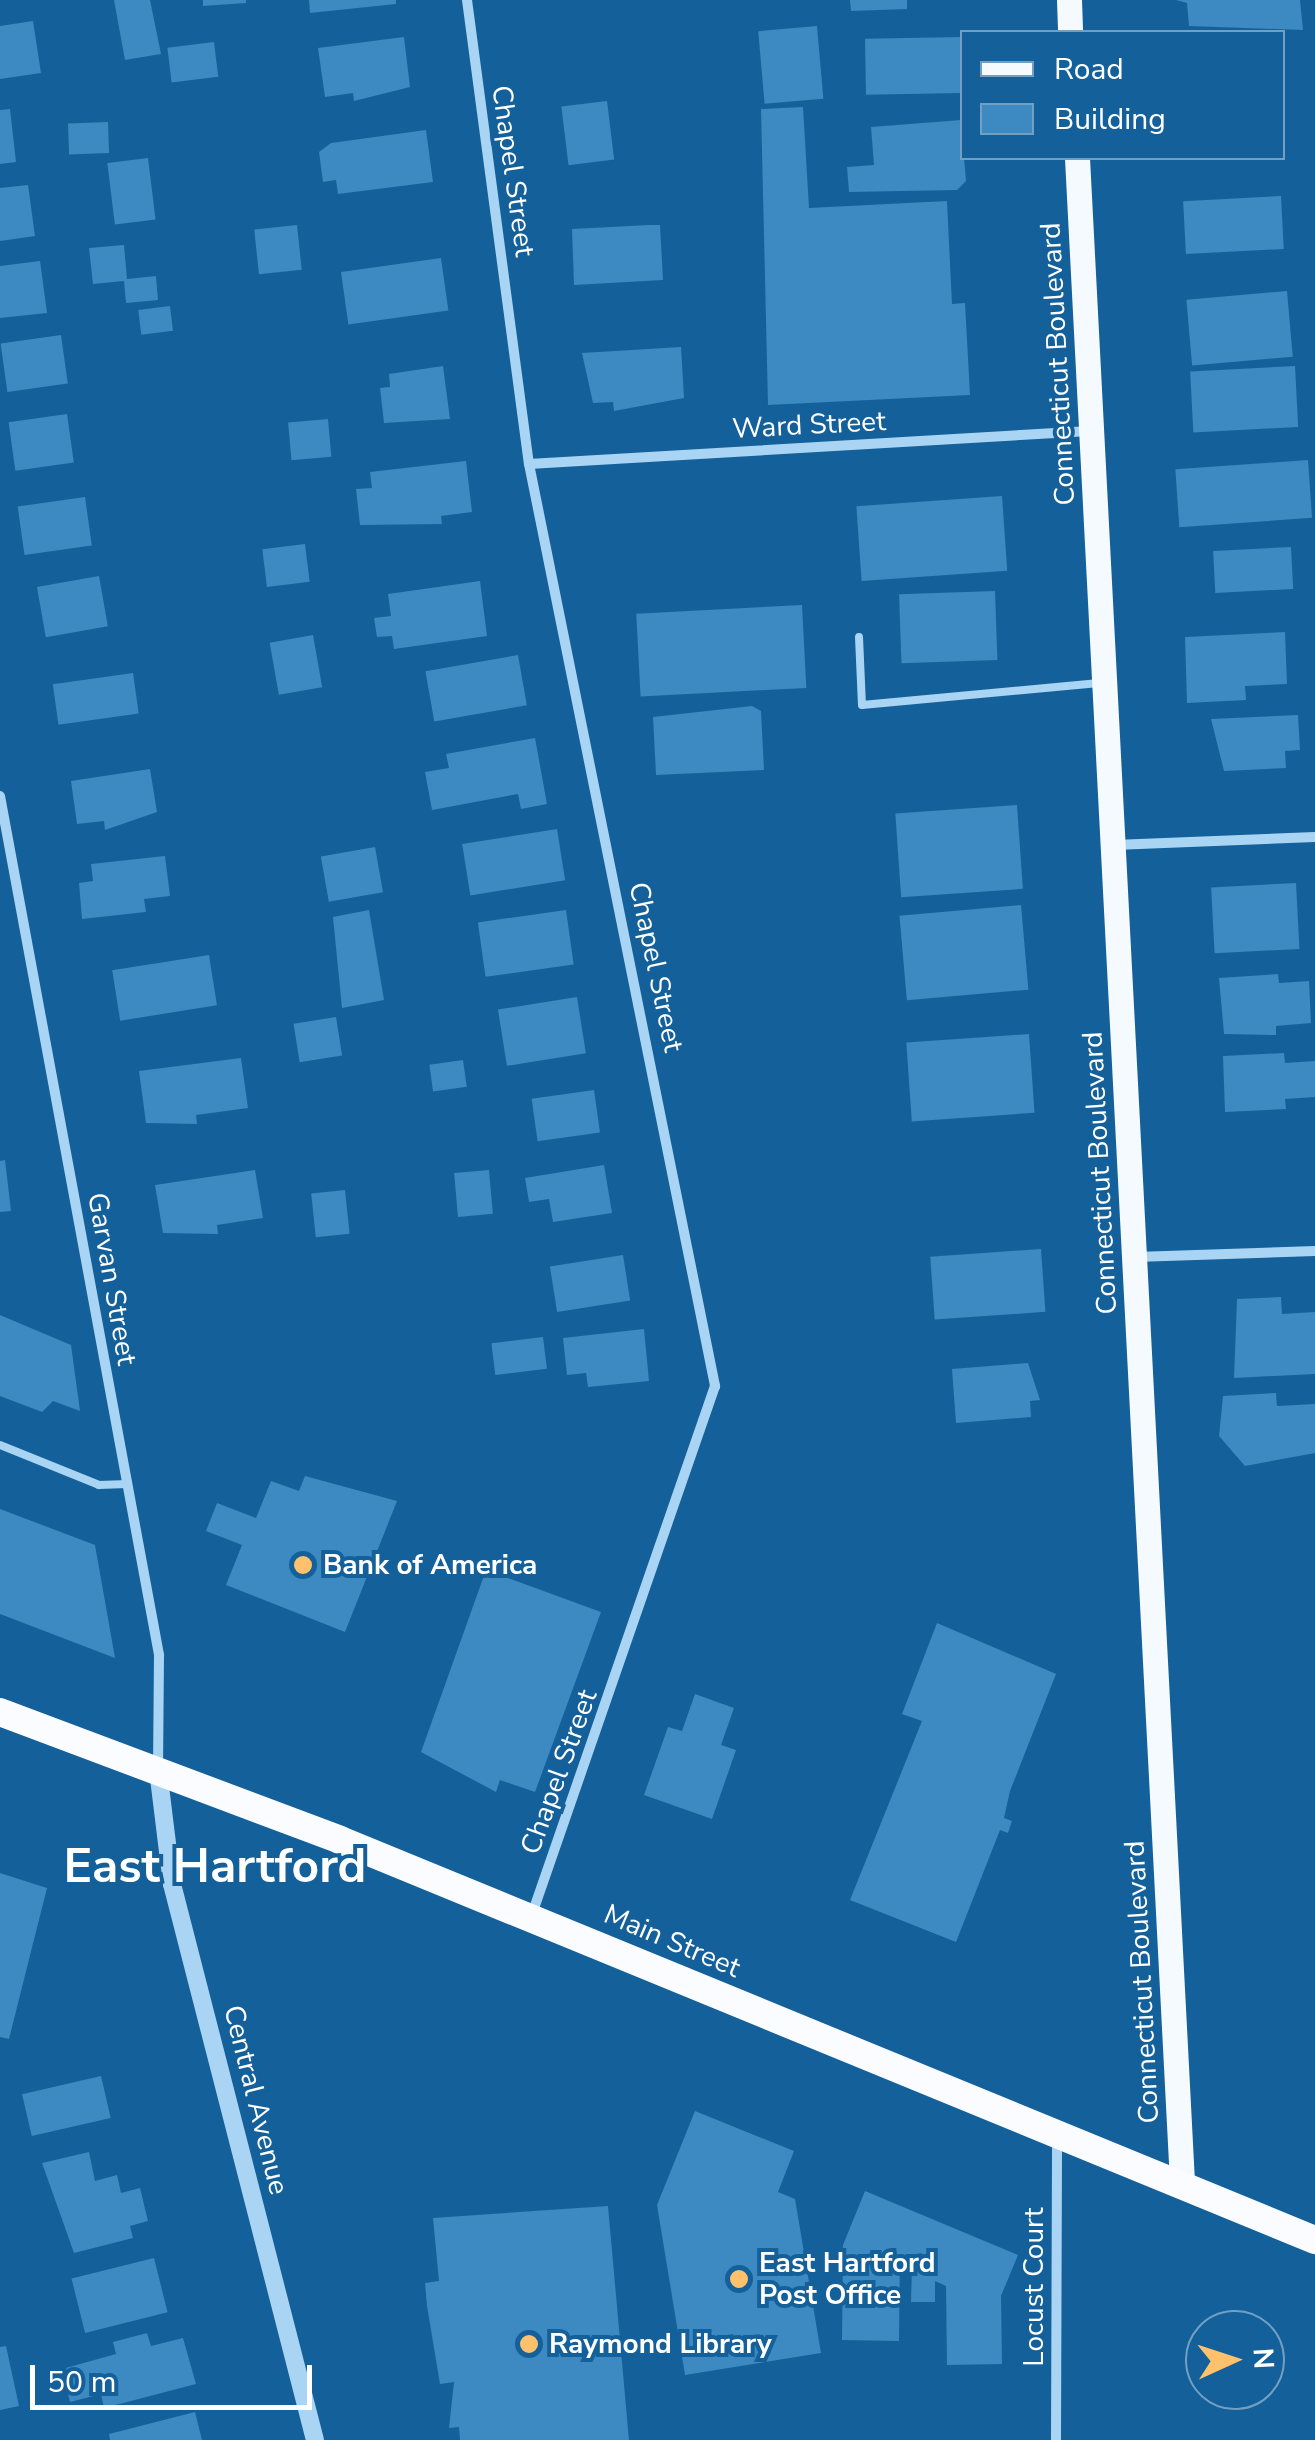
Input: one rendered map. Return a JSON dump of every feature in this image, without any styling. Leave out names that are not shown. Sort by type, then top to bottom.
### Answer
[{"type":"highway","name":"Main Street","points":[[0,1712],[158,1770],[531,1918],[1315,2240]]},
{"type":"main road","points":[[1068,0],[1070,30]]},
{"type":"main road","name":"Connecticut Boulevard","points":[[1077,160],[1182,2185]]},
{"type":"street","name":"Chapel Street","points":[[467,0],[529,464],[715,1386],[531,1918]]},
{"type":"street","name":"Ward Street","points":[[529,464],[1091,431]]},
{"type":"street","name":"Garvan Street","points":[[0,796],[158,1655],[158,1770]]},
{"type":"street","points":[[1113,845],[1315,836]]},
{"type":"street","points":[[1134,1256],[1315,1251]]},
{"type":"street","name":"Central Avenue","points":[[158,1770],[172,1884],[316,2440]]},
{"type":"street","name":"Locust Court","points":[[1056,2440],[1058,2134]]},
{"type":"lane","points":[[859,638],[862,705],[1104,682]]},
{"type":"lane","points":[[0,1445],[99,1486],[127,1484]]},
{"type":"building","points":[[114,0],[150,0],[161,54],[125,60]]},
{"type":"building","points":[[203,0],[246,0],[246,3],[203,6]]},
{"type":"building","points":[[309,0],[396,0],[396,4],[310,13]]},
{"type":"building","points":[[850,0],[907,0],[907,9],[851,11]]},
{"type":"building","points":[[1176,0],[1300,0],[1303,30],[1189,26],[1187,3]]},
{"type":"building","points":[[33,21],[41,73],[0,79],[0,26]]},
{"type":"building","points":[[817,26],[823,99],[765,104],[758,31]]},
{"type":"building","points":[[404,37],[410,87],[354,101],[353,93],[325,97],[318,48]]},
{"type":"building","points":[[960,37],[960,93],[866,95],[865,39]]},
{"type":"building","points":[[214,42],[218,77],[172,82],[167,48]]},
{"type":"building","points":[[607,101],[614,160],[569,165],[561,107]]},
{"type":"building","points":[[803,107],[809,208],[947,201],[952,304],[965,303],[970,395],[768,405],[761,109]]},
{"type":"building","points":[[10,109],[16,162],[0,164],[0,110]]},
{"type":"building","points":[[960,120],[960,160],[964,160],[966,181],[957,190],[849,192],[847,167],[874,165],[871,127]]},
{"type":"building","points":[[108,122],[109,153],[69,154],[68,123]]},
{"type":"building","points":[[426,130],[433,182],[338,194],[336,180],[323,182],[319,152],[331,143]]},
{"type":"building","points":[[148,158],[156,220],[115,225],[107,163]]},
{"type":"building","points":[[28,185],[35,236],[0,241],[0,188]]},
{"type":"building","points":[[1281,196],[1284,249],[1186,254],[1183,201]]},
{"type":"building","points":[[297,225],[302,270],[259,274],[254,229]]},
{"type":"building","points":[[660,225],[663,280],[574,285],[572,229]]},
{"type":"building","points":[[124,245],[127,279],[156,276],[158,300],[126,303],[124,281],[93,284],[89,248]]},
{"type":"building","points":[[441,258],[448,310],[348,325],[341,272]]},
{"type":"building","points":[[40,261],[47,313],[0,318],[0,266]]},
{"type":"building","points":[[1287,291],[1293,357],[1192,366],[1186,300]]},
{"type":"building","points":[[170,306],[173,331],[141,335],[138,310]]},
{"type":"building","points":[[61,335],[68,384],[7,392],[1,343]]},
{"type":"building","points":[[681,347],[684,398],[614,411],[613,402],[593,403],[582,353]]},
{"type":"building","points":[[443,366],[450,419],[384,423],[380,388],[390,387],[389,374]]},
{"type":"building","points":[[1295,366],[1298,427],[1193,432],[1190,371]]},
{"type":"building","points":[[67,414],[74,463],[15,471],[9,422]]},
{"type":"building","points":[[328,419],[331,457],[291,460],[288,422]]},
{"type":"building","points":[[1308,460],[1312,518],[1179,527],[1175,469]]},
{"type":"building","points":[[466,461],[472,512],[441,516],[442,524],[360,525],[356,489],[372,488],[370,472]]},
{"type":"building","points":[[1002,496],[1007,571],[862,581],[856,506]]},
{"type":"building","points":[[85,497],[92,546],[24,555],[18,506]]},
{"type":"building","points":[[305,544],[310,582],[267,587],[262,549]]},
{"type":"building","points":[[1291,547],[1293,589],[1215,593],[1213,551]]},
{"type":"building","points":[[99,576],[108,626],[46,637],[37,587]]},
{"type":"building","points":[[480,581],[487,636],[394,649],[392,636],[377,637],[374,618],[391,616],[388,594]]},
{"type":"building","points":[[995,591],[997,660],[901,663],[899,594]]},
{"type":"building","points":[[802,605],[806,688],[641,697],[636,614]]},
{"type":"building","points":[[1285,632],[1287,684],[1245,686],[1246,700],[1187,703],[1185,637]]},
{"type":"building","points":[[313,635],[322,687],[279,695],[270,643]]},
{"type":"building","points":[[518,655],[527,705],[434,722],[425,671]]},
{"type":"building","points":[[133,673],[139,714],[58,725],[53,684]]},
{"type":"building","points":[[752,706],[761,711],[764,770],[656,775],[653,717]]},
{"type":"building","points":[[1298,715],[1300,750],[1285,751],[1286,768],[1224,771],[1211,719]]},
{"type":"building","points":[[535,738],[547,804],[521,809],[518,794],[432,810],[425,772],[449,768],[446,754]]},
{"type":"building","points":[[150,769],[157,812],[105,830],[104,821],[77,824],[71,781]]},
{"type":"building","points":[[1017,805],[1023,889],[901,897],[895,814]]},
{"type":"building","points":[[557,829],[565,880],[470,895],[462,844]]},
{"type":"building","points":[[375,847],[383,892],[329,902],[321,857]]},
{"type":"building","points":[[165,856],[170,896],[144,899],[146,912],[82,919],[79,883],[93,881],[91,864]]},
{"type":"building","points":[[1296,883],[1299,949],[1215,953],[1211,887]]},
{"type":"building","points":[[1021,905],[1028,990],[907,1000],[899,916]]},
{"type":"building","points":[[369,910],[384,1000],[342,1008],[333,917]]},
{"type":"building","points":[[566,910],[574,964],[486,977],[478,922]]},
{"type":"building","points":[[209,955],[217,1005],[120,1021],[112,970]]},
{"type":"building","points":[[1278,974],[1279,983],[1309,981],[1311,1023],[1276,1026],[1276,1035],[1224,1034],[1219,978]]},
{"type":"building","points":[[577,997],[586,1053],[507,1066],[498,1010]]},
{"type":"building","points":[[336,1017],[342,1056],[300,1062],[294,1024]]},
{"type":"building","points":[[1029,1034],[1035,1113],[912,1121],[906,1043]]},
{"type":"building","points":[[1284,1053],[1285,1063],[1315,1061],[1315,1097],[1285,1099],[1286,1109],[1225,1112],[1223,1056]]},
{"type":"building","points":[[241,1058],[248,1108],[196,1115],[197,1124],[146,1123],[139,1071]]},
{"type":"building","points":[[463,1060],[467,1087],[433,1091],[429,1065]]},
{"type":"building","points":[[594,1090],[600,1133],[538,1141],[532,1099]]},
{"type":"building","points":[[5,1160],[11,1211],[0,1212],[0,1161]]},
{"type":"building","points":[[604,1165],[612,1213],[553,1222],[549,1199],[529,1202],[525,1178]]},
{"type":"building","points":[[255,1170],[263,1218],[217,1225],[218,1234],[163,1233],[155,1185]]},
{"type":"building","points":[[489,1170],[493,1214],[458,1217],[454,1173]]},
{"type":"building","points":[[345,1190],[350,1234],[316,1237],[311,1194]]},
{"type":"building","points":[[1041,1249],[1045,1312],[935,1320],[930,1257]]},
{"type":"building","points":[[623,1255],[630,1300],[557,1312],[550,1267]]},
{"type":"building","points":[[1281,1297],[1282,1314],[1315,1312],[1315,1374],[1234,1378],[1237,1299]]},
{"type":"building","points":[[0,1315],[71,1345],[80,1411],[53,1401],[42,1412],[0,1396]]},
{"type":"building","points":[[644,1329],[649,1381],[588,1387],[586,1373],[567,1375],[563,1338]]},
{"type":"building","points":[[543,1337],[547,1369],[495,1375],[491,1343]]},
{"type":"building","points":[[1028,1363],[1040,1400],[1030,1401],[1031,1417],[956,1423],[952,1369]]},
{"type":"building","points":[[1276,1393],[1277,1406],[1315,1404],[1315,1453],[1245,1466],[1219,1436],[1223,1396]]},
{"type":"building","name":"Bank of America","points":[[305,1476],[397,1501],[345,1632],[226,1585],[242,1545],[206,1531],[217,1503],[256,1518],[271,1481],[299,1491]]},
{"type":"building","points":[[0,1509],[95,1545],[115,1658],[0,1614]]},
{"type":"building","points":[[486,1570],[601,1612],[535,1792],[500,1780],[496,1792],[421,1752]]},
{"type":"building","points":[[937,1623],[1056,1674],[1010,1791],[1004,1818],[1012,1821],[1008,1833],[1000,1830],[956,1942],[850,1900],[922,1721],[902,1714]]},
{"type":"building","points":[[695,1694],[734,1708],[721,1745],[736,1750],[712,1819],[644,1795],[668,1727],[682,1731]]},
{"type":"building","points":[[0,1873],[47,1888],[9,2039],[0,2037]]},
{"type":"building","points":[[101,2076],[111,2118],[32,2136],[22,2094]]},
{"type":"building","name":"East Hartford Post Office","points":[[695,2111],[794,2151],[778,2192],[795,2199],[821,2353],[685,2375],[657,2205]]},
{"type":"building","points":[[89,2152],[95,2181],[117,2175],[121,2193],[140,2188],[148,2221],[130,2226],[133,2238],[74,2253],[42,2163]]},
{"type":"building","points":[[865,2191],[1018,2255],[1001,2296],[1002,2364],[947,2365],[946,2286],[935,2281],[935,2302],[911,2302],[912,2262],[900,2255],[899,2341],[842,2340],[843,2245]]},
{"type":"building","name":"Raymond Library","points":[[608,2206],[629,2440],[460,2440],[459,2427],[449,2428],[454,2382],[440,2384],[427,2306],[425,2283],[439,2281],[433,2218]]},
{"type":"building","points":[[154,2258],[168,2312],[85,2333],[72,2279]]},
{"type":"building","points":[[147,2333],[151,2346],[183,2338],[196,2384],[104,2408],[101,2394],[70,2402],[62,2369],[116,2354],[113,2342]]},
{"type":"building","points":[[6,2346],[19,2406],[0,2410],[0,2347]]},
{"type":"building","points":[[195,2412],[202,2440],[110,2440],[109,2434]]},
{"type":"place","name":"Bank of America","points":[[303,1565]]},
{"type":"place","name":"East Hartford Post Office","points":[[739,2279]]},
{"type":"place","name":"Raymond Library","points":[[529,2344]]},
{"type":"district","name":"East Hartford","points":[[215,1867]]}]
